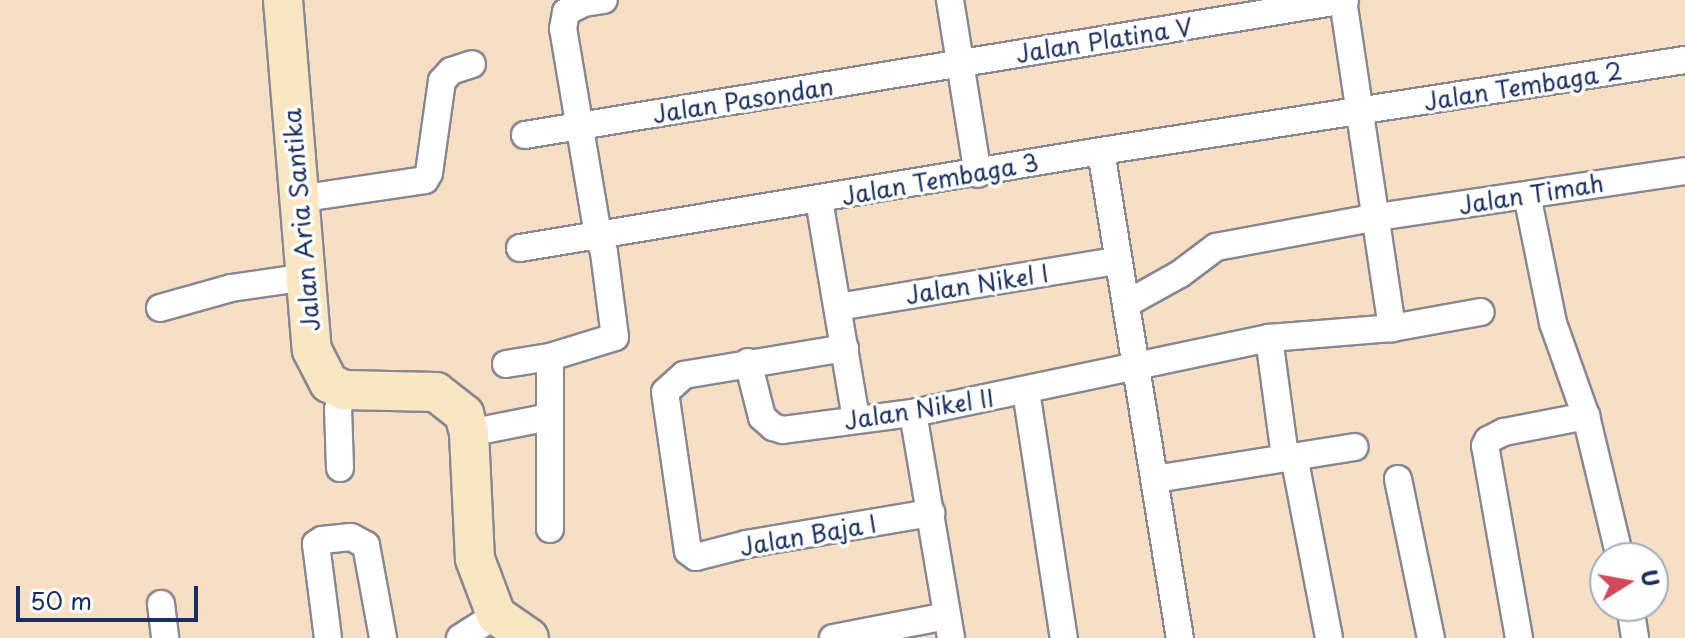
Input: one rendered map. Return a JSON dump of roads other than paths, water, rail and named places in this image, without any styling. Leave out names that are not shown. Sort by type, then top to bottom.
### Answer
[{"type":"street","name":"Jalan Aria Santika","points":[[283,0],[312,350],[329,383],[344,390]]},
{"type":"street","points":[[506,364],[550,357],[615,337],[604,252],[598,235],[563,29],[566,12],[584,3],[604,0]]},
{"type":"street","points":[[950,0],[978,174]]},
{"type":"street","points":[[1344,0],[1392,328]]},
{"type":"street","name":"Jalan Platina V","points":[[960,64],[1344,0]]},
{"type":"street","name":"Jalan Tembaga 2","points":[[1361,112],[1685,60]]},
{"type":"street","points":[[298,199],[425,180],[429,173],[442,81],[451,71],[472,64]]},
{"type":"street","name":"Jalan Pasondan","points":[[525,135],[960,64]]},
{"type":"street","name":"Jalan Tembaga 3","points":[[520,248],[978,174],[1101,151],[1361,112]]},
{"type":"street","points":[[1101,151],[1116,261],[1126,304],[1180,638]]},
{"type":"street","name":"Jalan Timah","points":[[1126,304],[1180,274],[1216,247],[1378,217],[1685,171]]},
{"type":"street","points":[[1527,195],[1553,323],[1586,416],[1616,542]]},
{"type":"street","points":[[819,200],[856,419]]},
{"type":"street","name":"Jalan Nikel I","points":[[838,307],[1116,261]]},
{"type":"street","points":[[160,308],[231,288],[306,277]]},
{"type":"street","name":"Jalan Nikel II","points":[[748,362],[762,417],[773,427],[783,430],[913,413],[1269,338],[1392,328],[1481,312]]},
{"type":"street","points":[[1269,338],[1289,456],[1329,638]]},
{"type":"street","points":[[748,362],[845,348]]},
{"type":"street","points":[[550,357],[550,529]]},
{"type":"street","name":"Jalan Baja I","points":[[748,362],[684,375],[665,392],[688,551],[696,557],[747,544],[931,513]]},
{"type":"street","points":[[340,468],[338,409],[344,390],[436,392],[464,414],[469,433],[475,559],[496,615],[529,638]]},
{"type":"street","points":[[1026,391],[1064,638]]},
{"type":"street","points":[[833,638],[949,627],[913,413]]},
{"type":"street","points":[[1519,638],[1485,446],[1488,440],[1504,432],[1586,416]]},
{"type":"street","points":[[469,433],[549,417]]},
{"type":"street","points":[[1155,479],[1354,447]]},
{"type":"street","points":[[1398,479],[1431,638]]},
{"type":"street","points":[[328,638],[316,544],[322,540],[351,537],[366,545],[383,638]]},
{"type":"street","points":[[161,604],[165,638]]},
{"type":"street","points":[[460,638],[496,615]]}]
